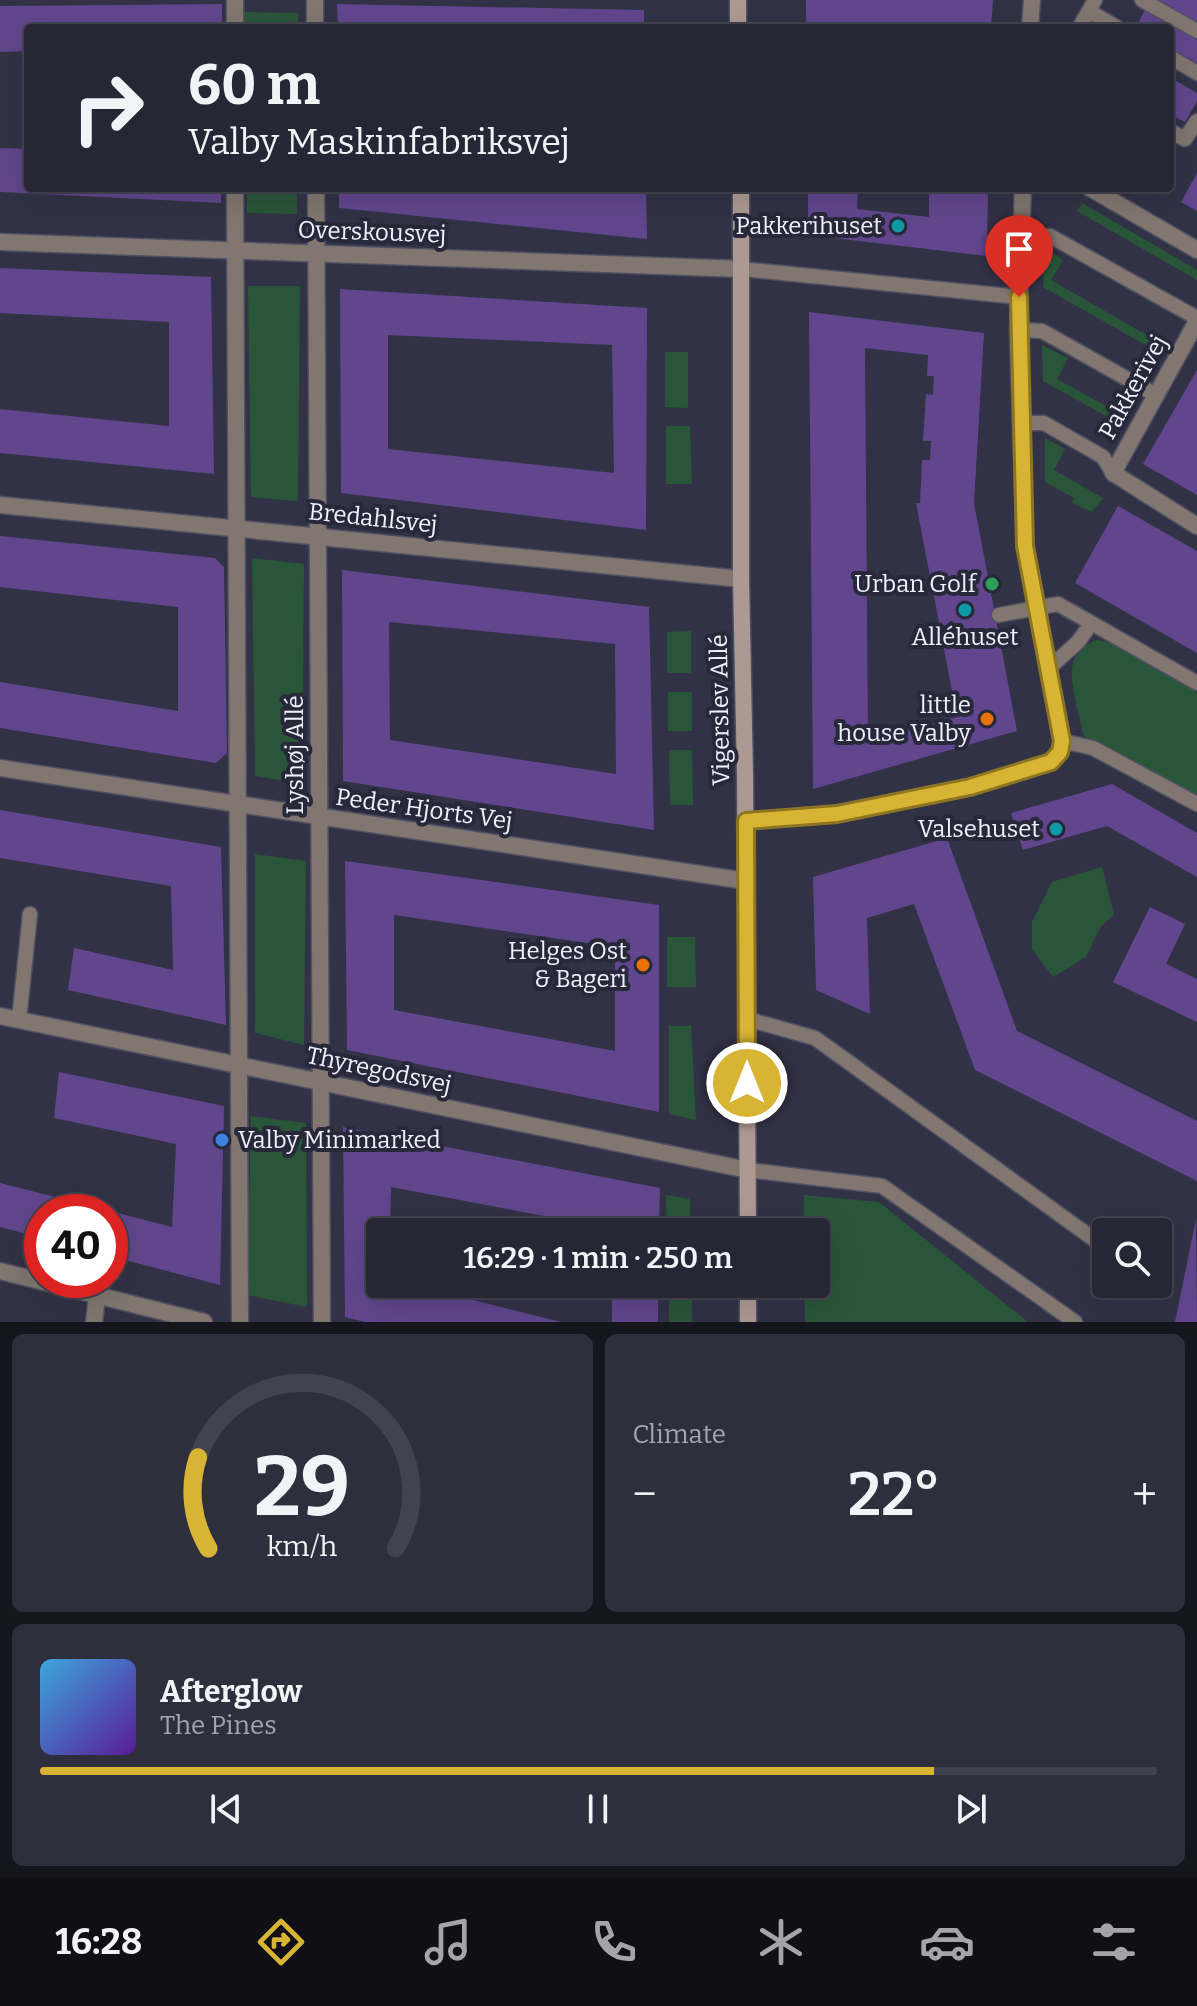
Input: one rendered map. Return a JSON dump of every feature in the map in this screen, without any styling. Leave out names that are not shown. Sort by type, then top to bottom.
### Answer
[{"type":"street","points":[[235,0],[235,24]]},
{"type":"street","points":[[315,0],[315,24]]},
{"type":"street","points":[[738,0],[738,24]]},
{"type":"street","points":[[1030,24],[1032,0]]},
{"type":"street","points":[[235,192],[240,1322]]},
{"type":"street","name":"Lyshøj Allé","points":[[316,192],[322,1322]]},
{"type":"street","name":"Vigerslev Allé","points":[[741,192],[741,579],[748,1218]]},
{"type":"street","points":[[746,821],[837,814],[970,787],[1051,762],[1060,752],[1062,741],[1025,546],[1018,330],[1023,192]]},
{"type":"street","points":[[1097,192],[1197,250]]},
{"type":"street","name":"Overskousvej","points":[[0,242],[742,269]]},
{"type":"street","name":"Pakkerivej","points":[[1197,319],[1113,473],[1197,526]]},
{"type":"street","name":"Bredahlsvej","points":[[0,505],[741,579]]},
{"type":"street","name":"Peder Hjorts Vej","points":[[0,768],[746,881]]},
{"type":"street","name":"Thyregodsvej","points":[[0,1016],[748,1170]]},
{"type":"street","points":[[0,1271],[24,1277]]},
{"type":"street","points":[[94,1322],[97,1298]]},
{"type":"street","points":[[105,1298],[204,1322]]},
{"type":"street","points":[[748,1298],[748,1322]]},
{"type":"lane","points":[[1142,0],[1197,31]]},
{"type":"lane","points":[[1081,24],[1092,6],[1113,24]]},
{"type":"lane","points":[[1174,59],[1197,73]]},
{"type":"lane","points":[[1174,133],[1185,139],[1197,121]]},
{"type":"lane","points":[[1021,235],[1050,236],[1197,319]]},
{"type":"lane","points":[[742,269],[1019,297]]},
{"type":"lane","points":[[1018,330],[1042,331],[1156,395]]},
{"type":"lane","points":[[1021,423],[1044,423],[1103,457],[1113,473]]},
{"type":"lane","points":[[999,615],[1058,604],[1197,683]]},
{"type":"lane","points":[[1049,668],[1078,642],[1091,624]]},
{"type":"lane","points":[[1062,741],[1093,748],[1197,804]]},
{"type":"lane","points":[[19,1020],[30,914]]},
{"type":"lane","points":[[747,1019],[815,1038],[1092,1238]]},
{"type":"lane","points":[[748,1170],[882,1186],[1075,1322]]},
{"type":"green space","points":[[244,12],[298,13],[298,24],[244,24]]},
{"type":"green space","points":[[247,192],[297,192],[297,214],[247,213]]},
{"type":"green space","points":[[1082,203],[1197,270],[1197,280],[1077,211]]},
{"type":"green space","points":[[1049,251],[1063,260],[1051,280],[1162,344],[1158,352],[1043,287],[1044,256]]},
{"type":"green space","points":[[248,286],[300,286],[298,501],[251,497]]},
{"type":"green space","points":[[1042,345],[1068,358],[1057,379],[1122,415],[1117,422],[1043,381]]},
{"type":"green space","points":[[665,352],[688,352],[688,408],[665,407]]},
{"type":"green space","points":[[666,426],[690,426],[692,484],[666,484]]},
{"type":"green space","points":[[1045,438],[1065,449],[1054,470],[1103,498],[1092,512],[1072,503],[1074,498],[1045,482]]},
{"type":"green space","points":[[252,558],[304,564],[302,784],[255,776]]},
{"type":"green space","points":[[691,631],[691,673],[667,673],[667,632]]},
{"type":"green space","points":[[1096,640],[1132,653],[1197,693],[1197,801],[1084,736],[1072,670],[1074,659]]},
{"type":"green space","points":[[668,692],[692,692],[692,731],[668,731]]},
{"type":"green space","points":[[669,750],[692,750],[693,805],[670,805]]},
{"type":"green space","points":[[255,854],[306,861],[304,1045],[255,1033]]},
{"type":"green space","points":[[1102,867],[1114,915],[1101,926],[1086,957],[1053,977],[1032,949],[1032,922],[1052,882]]},
{"type":"green space","points":[[667,937],[695,937],[696,987],[667,987]]},
{"type":"green space","points":[[669,1026],[691,1026],[696,1120],[669,1114]]},
{"type":"green space","points":[[251,1116],[306,1123],[307,1307],[247,1295]]},
{"type":"green space","points":[[666,1195],[690,1199],[690,1218],[667,1218]]},
{"type":"green space","points":[[804,1195],[879,1202],[1028,1322],[805,1322],[804,1298],[830,1298],[830,1218],[804,1218]]},
{"type":"green space","points":[[669,1298],[692,1298],[692,1322],[669,1322]]},
{"type":"building","points":[[806,0],[993,0],[991,24],[806,24]]},
{"type":"building","points":[[1151,0],[1197,0],[1197,65],[1179,55],[1174,63],[1174,24],[1137,24]]},
{"type":"building","points":[[222,4],[222,24],[24,24],[24,51],[0,52],[0,6]]},
{"type":"building","points":[[337,4],[644,10],[644,24],[338,24]]},
{"type":"building","points":[[1174,80],[1197,93],[1197,101],[1185,122],[1174,116]]},
{"type":"building","points":[[0,148],[24,149],[24,192],[221,192],[221,203],[0,192]]},
{"type":"building","points":[[1197,173],[1197,211],[1181,202]]},
{"type":"building","points":[[339,192],[646,192],[647,239],[339,208]]},
{"type":"building","name":"Pakkerihuset","points":[[808,192],[858,192],[857,209],[929,217],[929,192],[988,192],[987,256],[808,235]]},
{"type":"building","points":[[0,268],[211,277],[214,474],[0,453],[0,409],[169,426],[169,322],[0,313]]},
{"type":"building","points":[[340,289],[647,308],[646,530],[341,493]],"holes":[[[388,335],[612,345],[614,473],[388,449]]]},
{"type":"building","name":"Alléhuset","points":[[809,312],[984,333],[974,503],[1017,731],[813,789]],"holes":[[[865,348],[928,355],[927,376],[934,376],[933,395],[926,394],[923,441],[931,441],[930,460],[922,460],[920,503],[916,503],[957,717],[868,742]]]},
{"type":"building","points":[[1197,370],[1197,495],[1143,464]]},
{"type":"building","points":[[1118,506],[1197,551],[1197,653],[1075,583]]},
{"type":"building","points":[[0,536],[215,558],[224,567],[227,753],[216,763],[0,728],[0,682],[178,711],[178,607],[0,587]]},
{"type":"building","points":[[342,570],[649,607],[654,830],[343,781]],"holes":[[[389,622],[615,644],[616,774],[390,740]]]},
{"type":"building","name":"Valsehuset","points":[[1112,784],[1197,833],[1197,877],[1107,826],[1023,850],[1011,813]]},
{"type":"building","points":[[0,810],[221,847],[226,1025],[68,990],[74,948],[173,970],[171,886],[0,858]]},
{"type":"building","points":[[947,838],[1017,1031],[1197,1121],[1197,1181],[975,1070],[914,904],[867,918],[870,1014],[816,990],[813,877]]},
{"type":"building","points":[[345,861],[659,905],[659,1112],[347,1050]],"holes":[[[394,915],[615,947],[615,1051],[394,1010]]]},
{"type":"building","points":[[1150,907],[1185,924],[1166,964],[1197,979],[1197,1022],[1113,982]]},
{"type":"building","points":[[59,1072],[224,1106],[220,1285],[128,1261],[128,1216],[172,1227],[176,1144],[54,1118]]},
{"type":"building","points":[[343,1127],[660,1188],[659,1218],[555,1218],[391,1187],[390,1218],[366,1218],[366,1298],[464,1298],[561,1322],[365,1322],[345,1317]]},
{"type":"building","points":[[0,1183],[43,1194],[24,1194],[24,1233],[0,1227]]},
{"type":"building","points":[[1196,1219],[1197,1322],[1175,1322]]},
{"type":"building","points":[[612,1298],[658,1298],[658,1322],[612,1322]]},
{"type":"place","name":"Pakkerihuset","points":[[898,226]]},
{"type":"place","name":"Urban Golf","points":[[992,584]]},
{"type":"place","name":"Alléhuset","points":[[965,610]]},
{"type":"place","name":"little house Valby","points":[[987,719]]},
{"type":"place","name":"Valsehuset","points":[[1056,829]]},
{"type":"place","name":"Helges Ost & Bageri","points":[[643,965]]},
{"type":"place","name":"Valby Minimarked","points":[[222,1140]]},
{"type":"route","points":[[747,1083],[746,821],[837,814],[970,787],[1040,767],[1051,762],[1060,752],[1062,741],[1025,546],[1019,297]]}]
